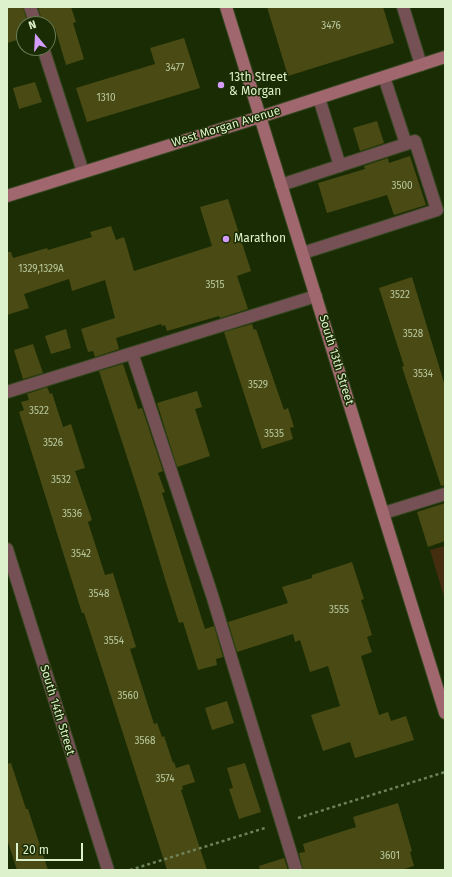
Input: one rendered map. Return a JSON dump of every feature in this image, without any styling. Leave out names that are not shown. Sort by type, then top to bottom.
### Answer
[{"type":"street","name":"South 13th Street","points":[[226,7],[384,513],[442,692],[445,713]]},
{"type":"street","points":[[403,7],[421,65]]},
{"type":"street","points":[[46,56],[83,172]]},
{"type":"street","name":"West Morgan Avenue","points":[[7,196],[260,117],[445,57]]},
{"type":"street","points":[[384,77],[406,144]]},
{"type":"street","points":[[319,98],[340,166]]},
{"type":"street","points":[[281,184],[415,141],[437,210],[303,253]]},
{"type":"street","points":[[7,392],[316,296]]},
{"type":"street","points":[[132,353],[212,595],[296,870]]},
{"type":"street","points":[[384,513],[445,494]]},
{"type":"street","name":"South 14th Street","points":[[7,549],[108,870]]},
{"type":"shaded area","points":[[445,546],[445,600],[430,550]]},
{"type":"building","points":[[7,7],[23,7],[26,16],[16,16],[16,40],[7,43]]},
{"type":"building","points":[[38,7],[71,7],[76,22],[73,23],[84,59],[66,65],[56,31],[56,16],[41,16]]},
{"type":"building","points":[[267,7],[383,7],[394,43],[288,76]]},
{"type":"building","points":[[184,38],[200,88],[87,122],[76,88],[155,64],[150,48]]},
{"type":"building","points":[[35,82],[42,102],[19,109],[13,88]]},
{"type":"building","points":[[377,121],[384,143],[360,151],[353,128]]},
{"type":"building","points":[[410,156],[426,205],[394,215],[387,195],[327,213],[318,183],[365,169],[364,166],[388,158],[389,163]]},
{"type":"building","points":[[228,199],[251,271],[237,276],[248,309],[220,318],[219,316],[167,331],[165,325],[162,326],[161,324],[116,338],[119,349],[95,357],[93,351],[88,352],[81,329],[115,318],[105,280],[72,291],[69,279],[24,294],[29,308],[7,315],[7,252],[11,252],[13,258],[47,248],[48,250],[92,237],[90,232],[111,226],[116,240],[124,237],[134,271],[212,246],[200,207]]},
{"type":"building","points":[[412,277],[445,386],[445,485],[441,486],[402,367],[404,366],[379,288]]},
{"type":"building","points":[[252,324],[254,330],[256,329],[284,410],[288,408],[294,427],[290,428],[293,439],[262,449],[224,332]]},
{"type":"building","points":[[66,329],[71,348],[51,354],[45,336]]},
{"type":"building","points":[[33,344],[43,373],[23,379],[14,350]]},
{"type":"building","points":[[123,364],[138,409],[142,408],[163,471],[158,473],[165,492],[162,493],[205,629],[214,626],[223,657],[216,659],[217,665],[198,670],[183,622],[179,623],[99,371]]},
{"type":"building","points":[[47,387],[50,394],[52,393],[63,427],[71,424],[85,468],[75,471],[92,520],[88,522],[105,575],[113,573],[136,647],[130,649],[154,724],[157,723],[162,737],[164,736],[176,768],[189,764],[195,782],[182,786],[183,789],[181,790],[207,870],[167,870],[84,613],[82,613],[19,412],[24,410],[21,402],[29,400],[27,394]]},
{"type":"building","points":[[197,391],[202,407],[195,409],[210,456],[177,467],[157,403]]},
{"type":"building","points":[[445,503],[445,541],[428,547],[417,512]]},
{"type":"building","points":[[352,562],[364,599],[361,600],[372,635],[367,637],[372,652],[361,656],[379,715],[388,712],[391,721],[406,716],[414,740],[355,758],[350,742],[323,751],[311,715],[340,706],[328,666],[310,672],[300,640],[295,642],[293,634],[237,652],[228,622],[288,603],[282,587],[312,578],[312,575]]},
{"type":"building","points":[[227,701],[234,723],[212,730],[205,708]]},
{"type":"building","points":[[11,763],[48,870],[17,870],[7,839],[7,764]]},
{"type":"building","points":[[245,763],[261,812],[239,819],[229,789],[233,788],[227,768]]},
{"type":"building","points":[[398,803],[412,851],[410,852],[414,866],[401,870],[303,870],[299,853],[305,852],[303,844],[356,827],[353,817]]},
{"type":"building","points":[[284,858],[288,870],[260,870],[259,866]]},
{"type":"place","name":"13th Street & Morgan","points":[[221,85]]},
{"type":"place","name":"Marathon","points":[[226,239]]}]
